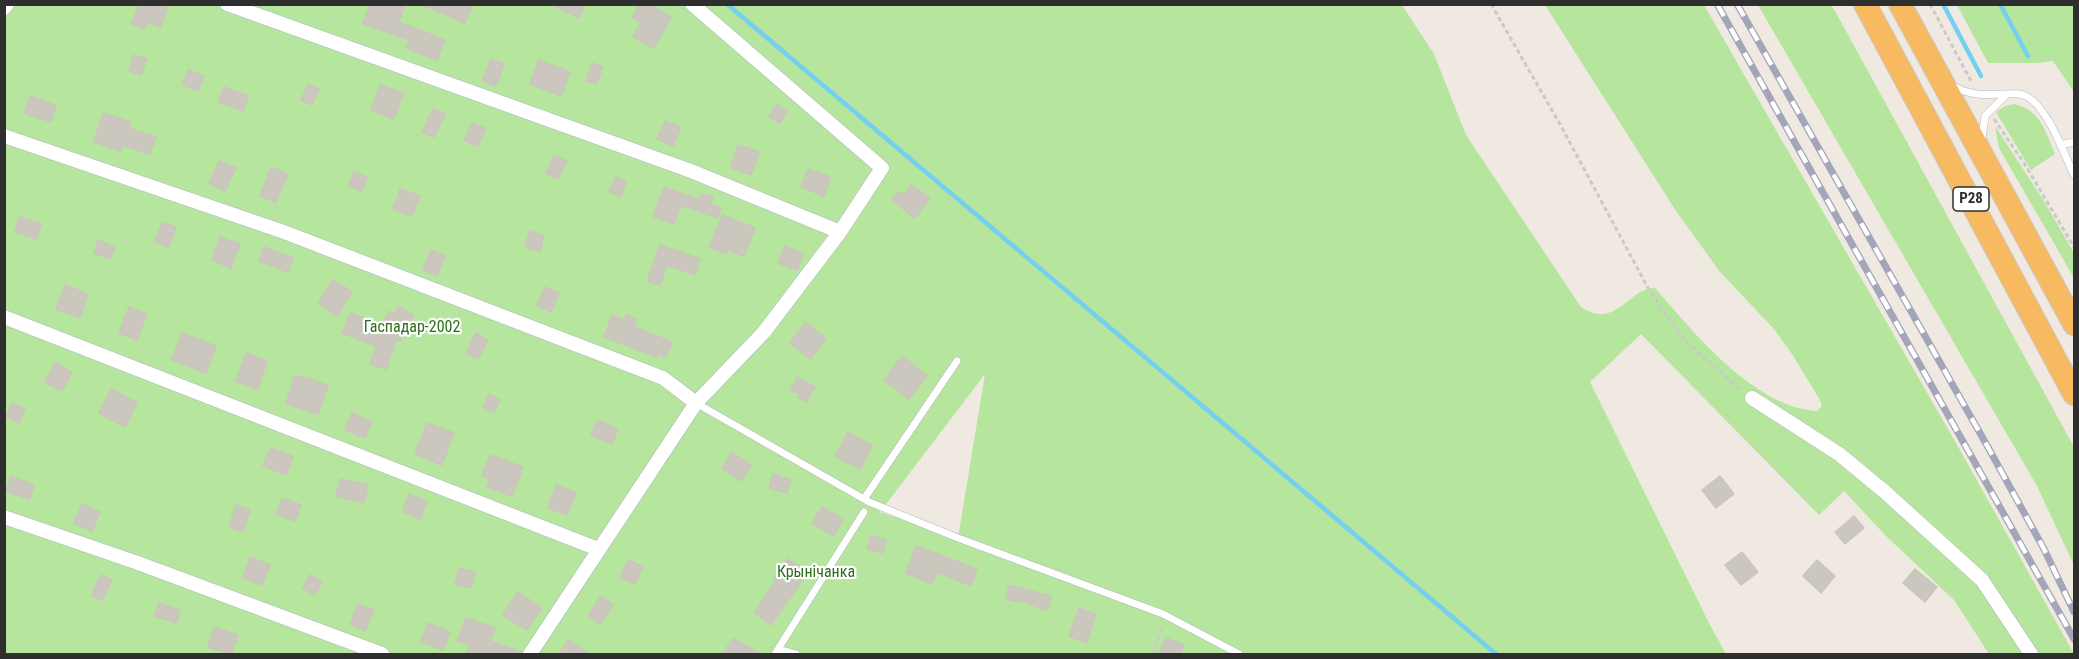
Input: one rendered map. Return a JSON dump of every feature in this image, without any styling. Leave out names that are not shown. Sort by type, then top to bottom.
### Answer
[{"type":"highway","name":"Р28","points":[[1865,4],[2074,394]]},
{"type":"highway","name":"Р28","points":[[1900,4],[2074,324]]},
{"type":"street","points":[[227,4],[691,171],[840,232]]},
{"type":"street","points":[[530,654],[696,404],[764,332],[840,232],[882,168],[692,4]]},
{"type":"street","points":[[4,136],[284,232],[663,378],[696,404]]},
{"type":"street","points":[[4,317],[598,549]]},
{"type":"street","points":[[1752,398],[1839,454],[1885,492],[1982,580],[2031,654]]},
{"type":"street","points":[[4,517],[138,563],[382,654]]},
{"type":"lane","points":[[1941,79],[1961,91],[1979,96],[2022,94],[2034,100],[2046,116],[2074,175]]},
{"type":"lane","points":[[1988,165],[1982,138],[1985,116],[2007,94]]},
{"type":"lane","points":[[2060,145],[2074,142]]},
{"type":"lane","points":[[864,499],[957,361]]},
{"type":"lane","points":[[696,404],[864,499],[958,538],[1165,615],[1239,654]]},
{"type":"lane","points":[[796,654],[777,652],[864,512]]},
{"type":"path","points":[[1491,4],[1561,126],[1648,288],[1690,345],[1752,398]]},
{"type":"path","points":[[1930,4],[1979,96]]},
{"type":"path","points":[[1989,111],[2024,163],[2074,247]]},
{"type":"path","points":[[1154,654],[1165,615]]},
{"type":"green space","points":[[4,5],[1402,5],[1434,54],[1466,135],[1581,307],[1593,313],[1604,314],[1613,311],[1637,294],[1655,288],[1727,365],[1749,382],[1771,397],[1794,407],[1817,411],[1822,406],[1820,400],[1792,354],[1774,329],[1720,272],[1676,211],[1545,5],[1704,5],[1956,443],[2074,654],[1989,654],[1954,600],[1886,536],[1844,491],[1819,515],[1641,334],[1590,382],[1726,654],[5,654]],"holes":[[[985,374],[958,538],[880,512]]]},
{"type":"green space","points":[[1758,5],[1831,5],[1835,11],[2074,447],[2074,565],[2037,486]]},
{"type":"green space","points":[[1957,5],[2074,5],[2074,92],[2053,61],[1988,63]]},
{"type":"green space","points":[[2014,104],[2036,116],[2055,154],[2031,170],[1996,112],[2005,106]]},
{"type":"green space","points":[[1995,126],[2044,201],[2074,253],[2074,278],[1999,148]]},
{"type":"building","points":[[139,4],[156,4],[167,8],[161,27],[147,22],[145,29],[132,24]]},
{"type":"building","points":[[370,4],[405,4],[399,22],[445,40],[437,60],[406,48],[409,40],[363,24]]},
{"type":"building","points":[[421,4],[473,4],[465,23]]},
{"type":"building","points":[[551,4],[585,4],[579,18]]},
{"type":"building","points":[[640,4],[648,4],[671,17],[654,48],[633,37],[641,22],[632,18]]},
{"type":"building","points":[[134,55],[147,59],[141,75],[129,71]]},
{"type":"building","points":[[491,59],[504,64],[496,86],[482,81]]},
{"type":"building","points":[[539,60],[570,72],[561,96],[530,84]]},
{"type":"building","points":[[592,63],[603,67],[596,84],[586,81]]},
{"type":"building","points":[[188,70],[204,76],[198,91],[182,84]]},
{"type":"building","points":[[308,85],[319,89],[312,105],[301,100]]},
{"type":"building","points":[[380,85],[403,93],[394,119],[371,110]]},
{"type":"building","points":[[224,87],[248,96],[243,111],[218,102]]},
{"type":"building","points":[[30,96],[56,105],[51,122],[24,113]]},
{"type":"building","points":[[777,104],[787,111],[780,123],[769,116]]},
{"type":"building","points":[[433,109],[445,114],[434,137],[422,132]]},
{"type":"building","points":[[103,113],[131,122],[128,128],[156,137],[150,154],[123,145],[121,151],[94,142]]},
{"type":"building","points":[[665,121],[681,127],[673,146],[657,139]]},
{"type":"building","points":[[472,123],[486,128],[478,146],[464,140]]},
{"type":"building","points":[[738,145],[759,152],[751,175],[731,168]]},
{"type":"building","points":[[554,155],[567,161],[558,179],[546,173]]},
{"type":"building","points":[[219,161],[236,168],[225,191],[209,183]]},
{"type":"building","points":[[271,167],[288,174],[276,202],[260,196]]},
{"type":"building","points":[[808,169],[830,177],[824,196],[801,187]]},
{"type":"building","points":[[354,172],[367,177],[362,191],[349,186]]},
{"type":"building","points":[[615,177],[626,181],[621,196],[609,192]]},
{"type":"building","points":[[912,185],[930,199],[915,218],[892,200],[899,191],[904,195]]},
{"type":"building","points":[[664,187],[700,200],[702,194],[713,197],[711,204],[721,208],[718,218],[681,205],[674,224],[653,216]]},
{"type":"building","points":[[400,189],[420,196],[412,216],[393,209]]},
{"type":"building","points":[[722,215],[755,228],[744,256],[728,250],[726,254],[709,247]]},
{"type":"building","points":[[19,217],[41,224],[37,239],[15,232]]},
{"type":"building","points":[[162,222],[176,227],[169,247],[155,242]]},
{"type":"building","points":[[529,231],[544,235],[540,251],[525,247]]},
{"type":"building","points":[[220,237],[240,244],[231,268],[212,260]]},
{"type":"building","points":[[98,240],[115,247],[110,259],[94,253]]},
{"type":"building","points":[[660,245],[700,259],[695,275],[667,265],[660,285],[647,281]]},
{"type":"building","points":[[785,246],[803,254],[797,270],[778,263]]},
{"type":"building","points":[[264,247],[293,258],[288,272],[259,261]]},
{"type":"building","points":[[431,250],[445,256],[437,276],[423,270]]},
{"type":"building","points":[[333,280],[352,292],[337,316],[318,303]]},
{"type":"building","points":[[65,285],[88,294],[80,318],[56,309]]},
{"type":"building","points":[[545,287],[559,293],[551,312],[537,305]]},
{"type":"building","points":[[129,307],[147,314],[137,340],[119,333]]},
{"type":"building","points":[[398,307],[414,315],[400,341],[396,339],[386,369],[370,364],[376,346],[342,333],[350,313],[382,325],[389,311],[395,314]]},
{"type":"building","points":[[612,315],[625,320],[626,315],[637,319],[634,327],[672,342],[666,357],[658,354],[657,357],[604,337]]},
{"type":"building","points":[[806,322],[826,339],[810,359],[790,343]]},
{"type":"building","points":[[182,333],[216,346],[206,373],[172,360]]},
{"type":"building","points":[[476,333],[488,340],[478,359],[466,353]]},
{"type":"building","points":[[246,353],[267,361],[258,389],[236,381]]},
{"type":"building","points":[[902,356],[927,376],[909,399],[884,380]]},
{"type":"building","points":[[55,363],[72,372],[62,391],[45,382]]},
{"type":"building","points":[[295,375],[328,385],[318,414],[286,404]]},
{"type":"building","points":[[797,377],[815,387],[806,402],[798,397],[799,394],[790,390]]},
{"type":"building","points":[[111,389],[137,403],[125,427],[99,413]]},
{"type":"building","points":[[489,394],[500,400],[494,412],[483,407]]},
{"type":"building","points":[[12,403],[25,409],[19,423],[6,417]]},
{"type":"building","points":[[352,413],[372,422],[365,438],[345,430]]},
{"type":"building","points":[[597,420],[618,429],[612,444],[591,435]]},
{"type":"building","points":[[427,423],[454,433],[442,465],[415,454]]},
{"type":"building","points":[[848,432],[872,446],[860,469],[835,456]]},
{"type":"building","points":[[270,448],[293,456],[286,475],[263,466]]},
{"type":"building","points":[[732,452],[751,465],[741,481],[722,468]]},
{"type":"building","points":[[490,455],[523,467],[512,496],[487,487],[490,479],[482,476]]},
{"type":"building","points":[[773,474],[791,480],[787,493],[769,488]]},
{"type":"building","points":[[11,476],[34,485],[29,499],[6,491]]},
{"type":"building","points":[[1720,476],[1734,494],[1716,508],[1702,490]]},
{"type":"building","points":[[340,479],[368,485],[364,503],[336,496]]},
{"type":"building","points":[[556,485],[576,493],[567,515],[548,508]]},
{"type":"building","points":[[409,494],[427,501],[420,519],[403,512]]},
{"type":"building","points":[[282,498],[301,505],[295,521],[276,514]]},
{"type":"building","points":[[82,504],[100,512],[92,531],[74,523]]},
{"type":"building","points":[[236,505],[250,510],[243,532],[229,527]]},
{"type":"building","points":[[822,507],[843,519],[834,536],[812,523]]},
{"type":"building","points":[[1854,516],[1864,528],[1845,544],[1835,532]]},
{"type":"building","points":[[871,536],[886,540],[883,553],[867,549]]},
{"type":"building","points":[[916,546],[977,569],[971,586],[937,572],[932,584],[906,573]]},
{"type":"building","points":[[1742,552],[1758,572],[1741,585],[1725,565]]},
{"type":"building","points":[[250,557],[270,565],[262,585],[243,578]]},
{"type":"building","points":[[787,559],[808,572],[771,625],[754,613],[777,579],[775,578]]},
{"type":"building","points":[[628,560],[643,567],[635,584],[620,577]]},
{"type":"building","points":[[1817,560],[1835,576],[1821,593],[1803,576]]},
{"type":"building","points":[[459,568],[475,572],[471,588],[455,584]]},
{"type":"building","points":[[1915,569],[1937,587],[1925,602],[1903,583]]},
{"type":"building","points":[[101,575],[112,580],[102,600],[91,595]]},
{"type":"building","points":[[310,575],[322,582],[315,595],[303,588]]},
{"type":"building","points":[[1009,585],[1051,596],[1047,610],[1017,600],[1017,602],[1006,599]]},
{"type":"building","points":[[518,592],[542,608],[527,630],[503,615]]},
{"type":"building","points":[[601,596],[613,605],[600,624],[588,616]]},
{"type":"building","points":[[159,603],[180,610],[176,623],[154,616]]},
{"type":"building","points":[[358,604],[374,610],[365,631],[350,624]]},
{"type":"building","points":[[1079,608],[1096,614],[1087,642],[1069,636]]},
{"type":"building","points":[[466,618],[495,628],[490,641],[522,652],[521,654],[467,654],[470,645],[457,641]]},
{"type":"building","points":[[428,623],[450,632],[443,650],[421,642]]},
{"type":"building","points":[[214,627],[238,635],[231,654],[208,647]]},
{"type":"building","points":[[733,638],[760,654],[723,654]]},
{"type":"building","points":[[1166,638],[1184,645],[1180,654],[1159,654]]},
{"type":"building","points":[[569,640],[589,654],[559,654]]},
{"type":"waterway","points":[[727,4],[1496,654]]},
{"type":"waterway","points":[[1943,4],[1981,76]]},
{"type":"waterway","points":[[2000,4],[2028,56]]},
{"type":"railway","points":[[1717,4],[2074,639]]},
{"type":"railway","points":[[1737,4],[1989,449],[2044,549],[2074,612]]},
{"type":"park label","name":"Гаспадар-2002","points":[[412,328]]},
{"type":"park label","name":"Крынічанка","points":[[816,573]]}]
